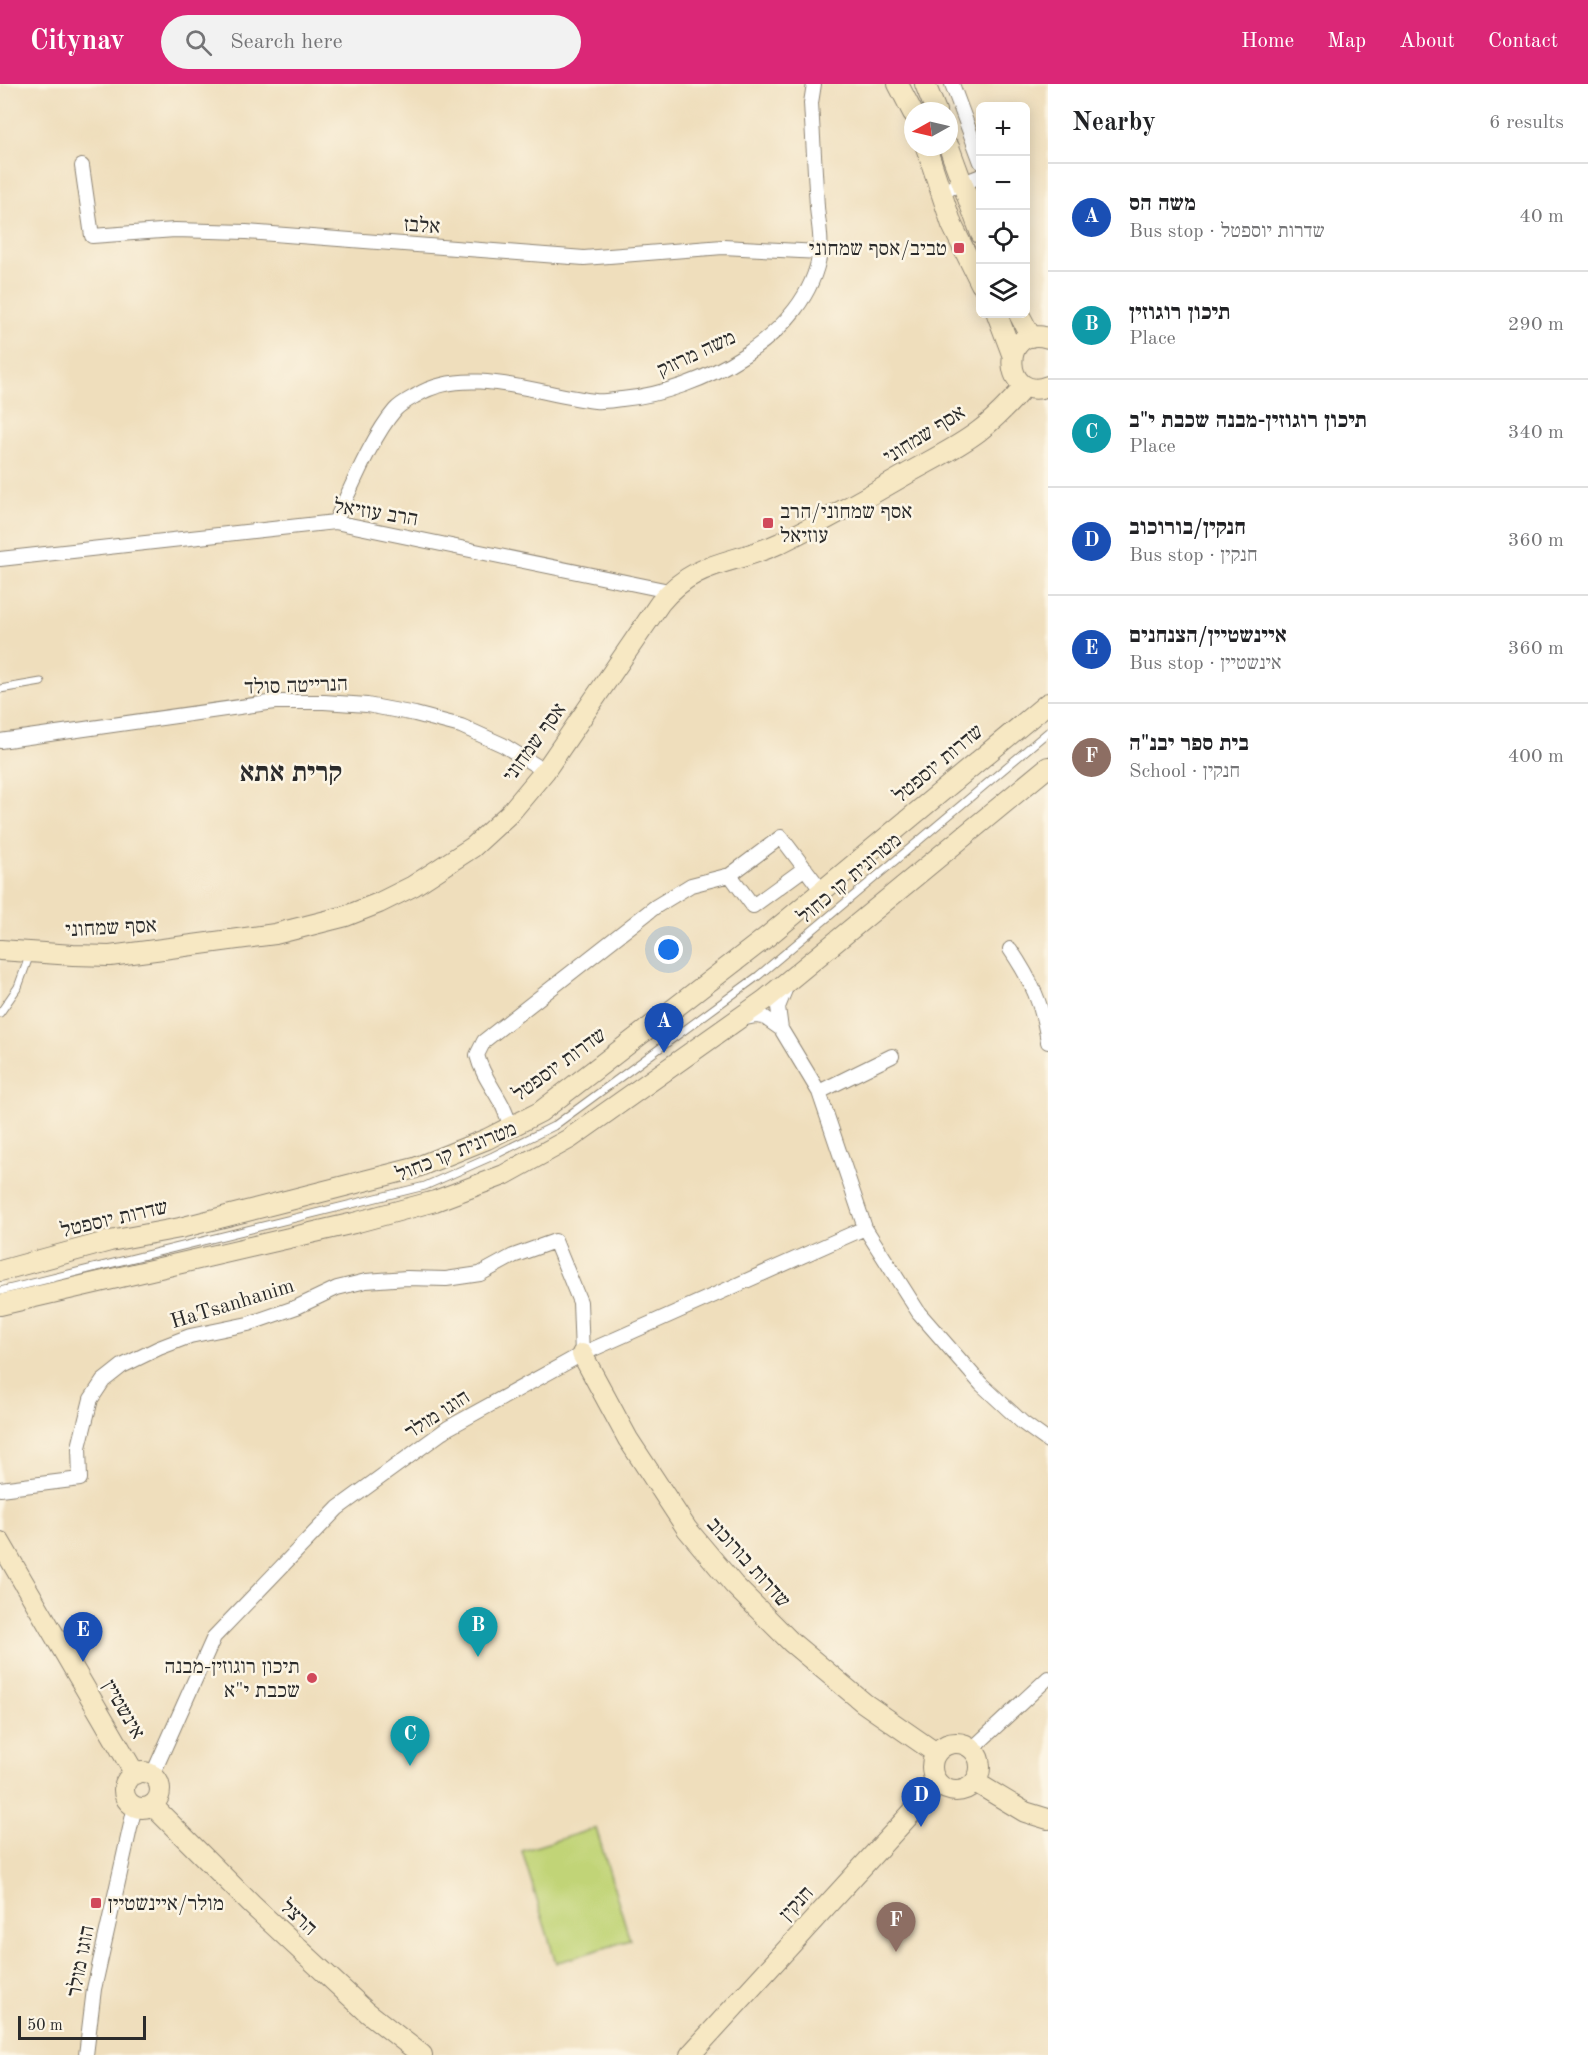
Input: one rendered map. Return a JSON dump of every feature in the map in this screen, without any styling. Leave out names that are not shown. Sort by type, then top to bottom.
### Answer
[{"type":"street","name":"משה מרזוק","points":[[335,522],[380,431],[396,409],[419,393],[448,383],[479,381],[597,401],[648,397],[692,382],[730,364],[763,343],[788,320],[809,288],[820,252],[811,103],[814,84]]},
{"type":"street","points":[[898,84],[907,102]]},
{"type":"street","points":[[925,84],[932,102]]},
{"type":"street","points":[[952,84],[979,156]]},
{"type":"street","points":[[929,156],[943,191],[952,225],[976,274]]},
{"type":"street","points":[[952,156],[976,222]]},
{"type":"street","name":"אלבז","points":[[82,166],[92,236],[175,230],[246,232],[584,258],[723,247],[820,252]]},
{"type":"street","points":[[943,191],[976,178]]},
{"type":"street","points":[[998,318],[1012,354],[1013,372],[1025,386],[1035,389],[1048,386]]},
{"type":"street","points":[[1022,318],[1040,338]]},
{"type":"street","points":[[1012,354],[1023,340],[1040,338]]},
{"type":"street","name":"אסף שמחוני","points":[[0,950],[110,956],[275,934],[346,916],[413,886],[473,847],[510,813],[545,771],[669,591],[689,575],[705,567],[753,554],[778,544],[861,501],[979,431],[1025,386]]},
{"type":"street","name":"הרב עוזיאל","points":[[0,559],[335,522],[669,591]]},
{"type":"street","name":"הנרייטה סולד","points":[[0,741],[275,702],[324,702],[367,705],[461,726],[503,745],[545,771]]},
{"type":"street","name":"שדרות יוספטל","points":[[0,1271],[110,1241],[180,1227],[415,1168],[540,1112],[768,936],[1048,703]]},
{"type":"street","points":[[0,1305],[354,1223],[435,1201],[504,1176],[569,1140],[788,982],[1048,767]]},
{"type":"street","points":[[510,1127],[507,1110],[481,1071],[477,1055],[484,1041],[655,907],[691,885],[730,875],[781,837],[822,891]]},
{"type":"street","points":[[730,875],[753,906],[805,868]]},
{"type":"street","points":[[1010,949],[1030,979],[1041,1008],[1048,1042]]},
{"type":"street","points":[[788,982],[778,1007],[781,1029],[819,1092],[865,1228],[919,1312],[981,1384],[1023,1423],[1048,1441]]},
{"type":"street","points":[[736,1021],[747,1017],[764,1017],[781,1029]]},
{"type":"street","points":[[819,1092],[892,1056]]},
{"type":"street","name":"הוגו מולר","points":[[143,1775],[214,1637],[338,1508],[448,1428],[582,1354],[865,1228]]},
{"type":"street","name":"HaTsanhanim","points":[[0,1489],[80,1479],[79,1447],[92,1399],[103,1381],[122,1366],[190,1336],[248,1324],[297,1307],[337,1288],[366,1281],[407,1278],[446,1279],[480,1274],[513,1256],[555,1241],[580,1302],[582,1354]]},
{"type":"street","name":"שדרות בורוכוב","points":[[582,1354],[628,1439],[687,1529],[734,1585],[791,1642],[864,1703],[936,1753]]},
{"type":"street","name":"אינשטיין","points":[[0,1542],[143,1775]]},
{"type":"street","points":[[972,1749],[1048,1678]]},
{"type":"street","points":[[958,1743],[972,1749],[980,1769],[975,1782],[961,1791],[953,1791],[938,1784],[932,1768],[932,1760],[936,1753],[950,1744],[958,1743]]},
{"type":"street","points":[[143,1775],[158,1783],[160,1788],[157,1800],[144,1806],[128,1801],[124,1790],[128,1779],[143,1775]]},
{"type":"street","points":[[975,1782],[1025,1812],[1048,1819]]},
{"type":"street","name":"חנקין","points":[[690,2055],[938,1784]]},
{"type":"street","name":"הוגו מולר","points":[[86,2055],[94,1989],[144,1806]]},
{"type":"street","name":"הרצל","points":[[144,1806],[367,2012],[422,2055]]},
{"type":"lane","points":[[0,689],[41,682]]},
{"type":"lane","name":"מטרונית קו כחול","points":[[0,1291],[425,1186],[494,1156],[554,1126],[758,976],[1048,732]]},
{"type":"lane","points":[[0,1013],[18,987],[31,952]]},
{"type":"green space","points":[[596,1828],[630,1940],[556,1963],[522,1851]]},
{"type":"place","name":"טביב/אסף שמחוני","points":[[959,248]]},
{"type":"place","name":"אסף שמחוני/הרב עוזיאל","points":[[768,523]]},
{"type":"place","name":"משה הס","points":[[664,1053]]},
{"type":"place","name":"תיכון רוגוזין","points":[[478,1657]]},
{"type":"place","name":"איינשטיין/הצנחנים","points":[[83,1662]]},
{"type":"place","name":"תיכון רוגוזין-מבנה שכבת י\"א","points":[[312,1678]]},
{"type":"place","name":"תיכון רוגוזין-מבנה שכבת י\"ב","points":[[410,1766]]},
{"type":"place","name":"חנקין/בורוכוב","points":[[921,1827]]},
{"type":"place","name":"מולר/איינשטיין","points":[[96,1903]]},
{"type":"place","name":"בית ספר יבנ\"ה","points":[[896,1952]]},
{"type":"district","name":"קרית אתא","points":[[291,772]]}]
